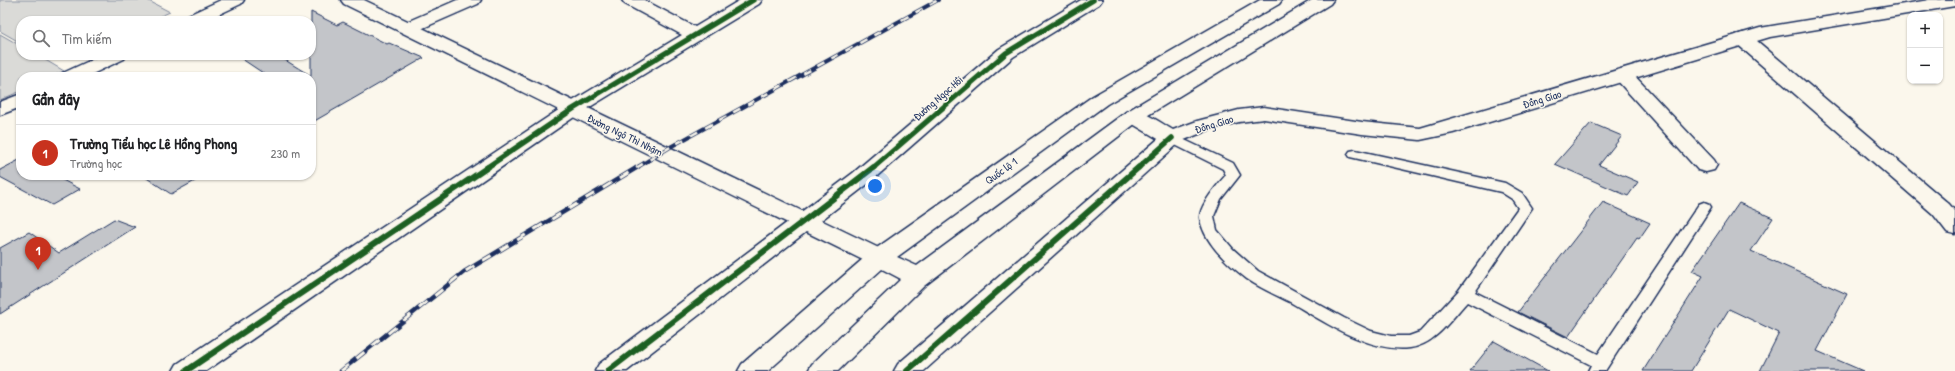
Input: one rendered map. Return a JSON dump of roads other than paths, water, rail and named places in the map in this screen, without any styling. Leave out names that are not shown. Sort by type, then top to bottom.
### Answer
[{"type":"main road","points":[[201,16],[235,0]]},
{"type":"main road","name":"Đường Ngô Thì Nhậm","points":[[350,0],[919,277]]},
{"type":"main road","points":[[408,28],[472,0]]},
{"type":"main road","points":[[631,0],[696,35]]},
{"type":"main road","points":[[186,371],[573,109],[753,0]]},
{"type":"main road","name":"Đường Ngọc Hồi","points":[[608,371],[861,178],[1006,53],[1093,0]]},
{"type":"main road","name":"Quốc lộ 1","points":[[751,371],[879,258],[1100,100],[1273,0]]},
{"type":"main road","points":[[821,371],[919,277],[1133,116],[1324,0]]},
{"type":"main road","name":"Đồng Giao","points":[[907,371],[1172,138],[1204,125],[1239,116],[1264,113],[1362,128],[1420,134],[1446,128],[1767,32],[1955,1]]},
{"type":"main road","points":[[1743,39],[1948,208],[1955,226]]},
{"type":"main road","points":[[81,72],[106,60]]},
{"type":"main road","points":[[1622,75],[1706,165]]},
{"type":"main road","points":[[0,109],[16,102]]},
{"type":"main road","points":[[1133,116],[1172,138]]},
{"type":"lane","points":[[1172,138],[1228,166],[1232,171],[1233,175],[1214,198],[1207,216],[1210,231],[1228,253],[1253,275],[1338,322],[1367,336],[1391,342],[1410,342],[1426,336],[1465,294],[1525,208],[1524,202],[1505,188],[1355,154]]},
{"type":"lane","points":[[1465,294],[1599,367],[1704,207]]},
{"type":"railway","points":[[636,168],[672,146],[938,0]]},
{"type":"railway","points":[[341,371],[464,272],[638,167]]},
{"type":"place","name":"Trường Tiểu học Lê Hồng Phong","points":[[38,270]]}]
